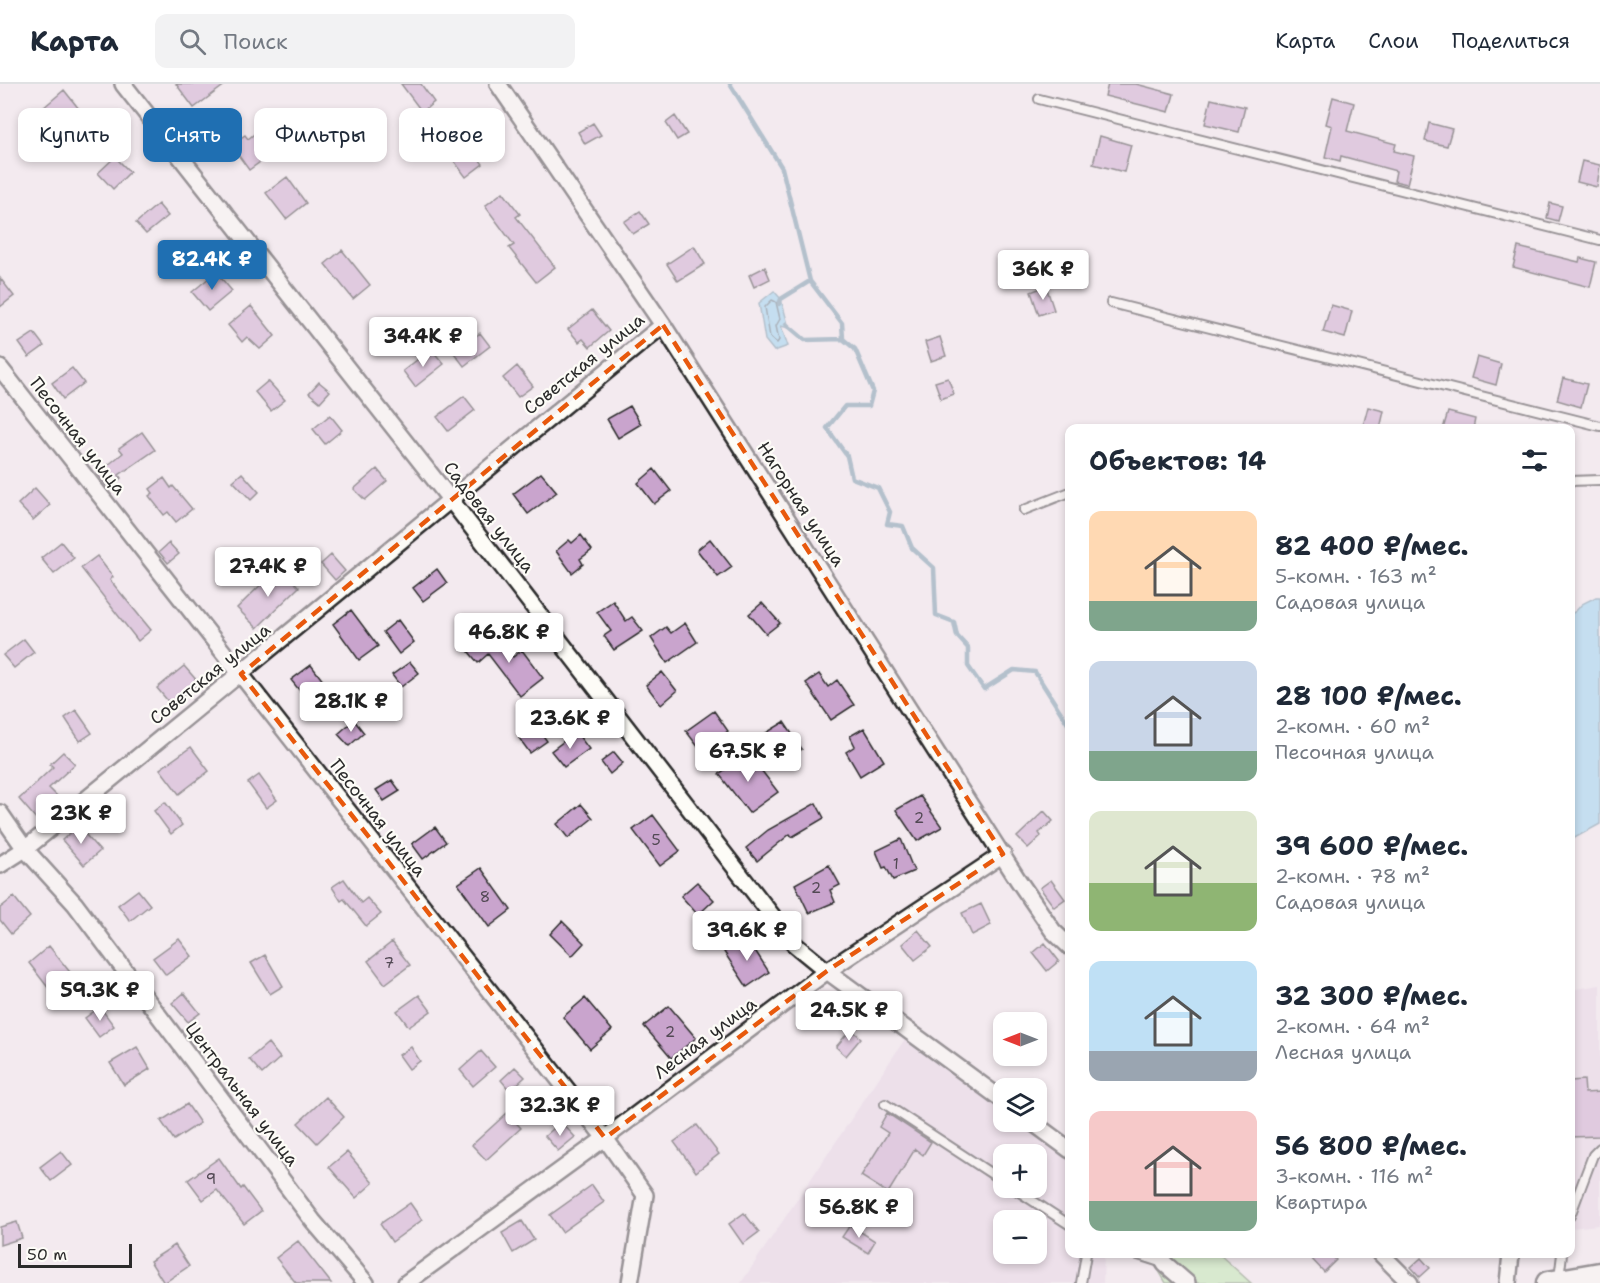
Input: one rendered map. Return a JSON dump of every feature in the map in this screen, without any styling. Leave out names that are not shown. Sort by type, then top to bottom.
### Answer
[{"type":"main road","points":[[1553,1282],[1600,1274]]},
{"type":"street","name":"Садовая улица","points":[[123,84],[450,499],[794,944],[827,971],[993,1093]]},
{"type":"street","name":"Нагорная улица","points":[[498,84],[663,325],[1053,931],[1065,942]]},
{"type":"street","name":"Советская улица","points":[[0,865],[25,849],[241,674],[663,325]]},
{"type":"street","name":"Песочная улица","points":[[0,368],[604,1138],[645,1195],[630,1283]]},
{"type":"street","name":"Центральная улица","points":[[0,813],[25,849],[75,904],[313,1221],[366,1283]]},
{"type":"street","name":"Лесная улица","points":[[406,1283],[827,971],[1003,854]]},
{"type":"street","points":[[1046,1132],[1065,1145]]},
{"type":"street","points":[[1385,1258],[1410,1283]]},
{"type":"street","points":[[1508,1283],[1510,1258]]},
{"type":"street","points":[[1162,1259],[1187,1283]]},
{"type":"lane","points":[[1039,99],[1600,240]]},
{"type":"lane","points":[[1111,303],[1600,426]]},
{"type":"lane","points":[[1575,481],[1600,480]]},
{"type":"lane","points":[[1024,510],[1065,494]]},
{"type":"lane","points":[[885,1104],[993,1175]]},
{"type":"lane","points":[[1575,1203],[1593,1155],[1600,1148]]},
{"type":"lane","points":[[1028,1198],[1065,1222]]},
{"type":"lane","points":[[1081,1283],[1085,1258]]},
{"type":"lane","points":[[1553,1282],[1561,1258]]},
{"type":"highlighted area","points":[[663,325],[1003,854],[827,971],[605,1138],[241,674]]},
{"type":"shaded area","points":[[1600,985],[1600,1221],[1598,1225],[1575,1228],[1575,989]]},
{"type":"shaded area","points":[[907,1036],[993,1101],[993,1132],[1033,1132],[1065,1157],[1065,1258],[1104,1258],[1103,1283],[741,1283]]},
{"type":"green space","points":[[1151,1258],[1223,1258],[1251,1283],[1166,1283]]},
{"type":"water","points":[[774,291],[781,299],[789,328],[781,326],[788,346],[774,351],[765,340],[759,303]]},
{"type":"water","points":[[1600,597],[1600,824],[1575,838],[1575,612],[1582,604]]},
{"type":"building","points":[[176,84],[226,84],[194,108]]},
{"type":"building","points":[[401,84],[421,84],[434,102],[427,108],[419,108]]},
{"type":"building","points":[[1108,84],[1136,84],[1174,94],[1169,112],[1105,96]]},
{"type":"building","points":[[64,90],[78,108],[43,108]]},
{"type":"building","points":[[1333,97],[1354,103],[1347,131],[1396,144],[1394,151],[1414,156],[1407,184],[1394,181],[1396,171],[1341,156],[1340,161],[1325,157],[1332,126],[1326,124]]},
{"type":"building","points":[[1211,99],[1245,107],[1239,132],[1205,124]]},
{"type":"building","points":[[675,116],[687,134],[677,140],[666,123]]},
{"type":"building","points":[[593,123],[601,135],[585,144],[578,132]]},
{"type":"building","points":[[1429,123],[1452,129],[1447,146],[1425,141]]},
{"type":"building","points":[[254,134],[254,162],[260,162],[249,170],[242,160],[242,137],[245,135],[248,139]]},
{"type":"building","points":[[1100,136],[1131,145],[1124,172],[1093,164]]},
{"type":"building","points":[[1582,161],[1600,165],[1597,187],[1577,182]]},
{"type":"building","points":[[110,162],[120,162],[130,172],[113,189],[98,173]]},
{"type":"building","points":[[455,162],[481,162],[483,164],[466,177]]},
{"type":"building","points":[[287,177],[306,203],[286,219],[266,193]]},
{"type":"building","points":[[503,192],[520,214],[516,217],[555,267],[536,282],[509,248],[514,245],[485,206]]},
{"type":"building","points":[[1550,203],[1562,206],[1558,221],[1547,218]]},
{"type":"building","points":[[158,204],[168,216],[146,234],[136,223]]},
{"type":"building","points":[[640,211],[649,224],[633,234],[624,222]]},
{"type":"building","points":[[694,246],[705,264],[678,281],[667,264]]},
{"type":"building","points":[[1518,247],[1579,262],[1580,258],[1596,262],[1590,287],[1513,267]]},
{"type":"building","points":[[342,250],[370,285],[353,299],[325,264]]},
{"type":"building","points":[[765,267],[770,279],[754,287],[749,275]]},
{"type":"building","points":[[216,272],[232,291],[208,311],[192,292]]},
{"type":"building","points":[[0,278],[14,296],[0,307]]},
{"type":"building","points":[[1046,286],[1054,310],[1039,315],[1031,292]]},
{"type":"building","points":[[1331,305],[1352,311],[1345,338],[1323,332]]},
{"type":"building","points":[[251,306],[275,336],[260,349],[247,337],[242,342],[228,325]]},
{"type":"building","points":[[592,310],[609,331],[590,347],[583,339],[579,342],[568,329]]},
{"type":"building","points":[[34,333],[44,346],[29,357],[19,343]]},
{"type":"building","points":[[480,333],[490,346],[464,366],[454,353]]},
{"type":"building","points":[[940,337],[946,356],[931,361],[925,342]]},
{"type":"building","points":[[431,349],[444,364],[415,387],[403,371]]},
{"type":"building","points":[[1477,357],[1501,364],[1496,385],[1471,378]]},
{"type":"building","points":[[517,366],[533,386],[518,397],[503,378]]},
{"type":"building","points":[[72,368],[84,383],[63,399],[52,383]]},
{"type":"building","points":[[948,378],[954,394],[941,399],[935,382]]},
{"type":"building","points":[[1563,378],[1587,384],[1581,407],[1557,400]]},
{"type":"building","points":[[268,381],[285,400],[271,411],[255,392]]},
{"type":"building","points":[[319,382],[330,391],[320,402],[309,393]]},
{"type":"building","points":[[464,396],[475,410],[448,431],[437,417]]},
{"type":"building","points":[[630,406],[641,424],[618,438],[607,419]]},
{"type":"building","points":[[1368,407],[1384,411],[1381,424],[1364,424]]},
{"type":"building","points":[[1448,412],[1475,419],[1474,424],[1444,424]]},
{"type":"building","points":[[330,415],[342,430],[325,444],[313,429]]},
{"type":"building","points":[[142,432],[155,450],[119,475],[121,478],[108,488],[97,474],[123,453],[119,448]]},
{"type":"building","points":[[377,469],[387,481],[365,500],[354,489]]},
{"type":"building","points":[[654,469],[671,491],[654,504],[638,483]]},
{"type":"building","points":[[242,473],[259,492],[251,500],[233,481]]},
{"type":"building","points":[[541,473],[557,492],[528,514],[513,494]]},
{"type":"building","points":[[164,478],[192,509],[176,522],[168,512],[164,515],[149,496],[153,493],[150,489]]},
{"type":"building","points":[[35,488],[50,505],[33,520],[18,504]]},
{"type":"building","points":[[581,535],[592,550],[580,559],[583,564],[572,573],[556,551],[569,540],[572,543]]},
{"type":"building","points":[[710,539],[732,567],[718,577],[697,550]]},
{"type":"building","points":[[61,542],[74,558],[54,574],[41,558]]},
{"type":"building","points":[[169,543],[179,554],[168,563],[159,552]]},
{"type":"building","points":[[331,555],[345,571],[335,580],[321,564]]},
{"type":"building","points":[[97,556],[113,577],[110,580],[151,630],[138,641],[81,568]]},
{"type":"building","points":[[279,567],[299,587],[257,628],[237,608]]},
{"type":"building","points":[[437,569],[447,583],[423,601],[413,588]]},
{"type":"building","points":[[613,601],[626,621],[632,617],[643,631],[614,650],[604,636],[611,631],[597,612]]},
{"type":"building","points":[[762,603],[780,623],[766,634],[749,614]]},
{"type":"building","points":[[351,610],[378,646],[359,660],[333,624]]},
{"type":"building","points":[[398,620],[414,642],[399,654],[383,632]]},
{"type":"building","points":[[685,623],[697,642],[667,663],[651,638],[666,627],[671,633]]},
{"type":"building","points":[[492,633],[513,657],[522,650],[543,678],[520,696],[488,654],[478,663],[469,652]]},
{"type":"building","points":[[24,639],[34,652],[14,668],[3,655]]},
{"type":"building","points":[[410,662],[419,673],[401,687],[392,675]]},
{"type":"building","points":[[311,665],[327,686],[308,701],[291,680]]},
{"type":"building","points":[[184,666],[199,683],[172,706],[157,688]]},
{"type":"building","points":[[662,672],[677,691],[661,705],[646,685]]},
{"type":"building","points":[[819,674],[828,687],[837,680],[854,705],[831,720],[806,683]]},
{"type":"building","points":[[76,710],[92,733],[80,741],[65,718]]},
{"type":"building","points":[[714,711],[728,731],[702,752],[686,731]]},
{"type":"building","points":[[354,720],[364,733],[349,746],[338,734]]},
{"type":"building","points":[[784,722],[802,749],[785,761],[766,733]]},
{"type":"building","points":[[536,726],[547,741],[530,753],[519,738]]},
{"type":"building","points":[[864,728],[884,761],[860,776],[846,752],[855,746],[850,736]]},
{"type":"building","points":[[576,732],[589,749],[564,767],[551,751]]},
{"type":"building","points":[[191,747],[209,771],[179,794],[160,769]]},
{"type":"building","points":[[63,752],[75,764],[49,788],[61,800],[38,821],[19,799],[53,767],[50,764]]},
{"type":"building","points":[[614,752],[623,763],[610,774],[601,762]]},
{"type":"building","points":[[748,753],[778,792],[749,813],[719,774]]},
{"type":"building","points":[[259,775],[277,800],[266,808],[248,783]]},
{"type":"building","points":[[392,780],[400,791],[384,801],[376,790]]},
{"type":"building","points":[[920,796],[942,827],[917,841],[896,810]]},
{"type":"building","points":[[165,802],[182,825],[171,834],[154,811]]},
{"type":"building","points":[[816,803],[824,818],[792,837],[790,834],[757,861],[746,848],[768,830]]},
{"type":"building","points":[[581,804],[593,818],[568,838],[557,824]]},
{"type":"building","points":[[1044,811],[1053,821],[1039,833],[1041,836],[1028,848],[1017,837]]},
{"type":"building","points":[[653,815],[680,851],[660,866],[633,830]]},
{"type":"building","points":[[78,826],[100,851],[84,865],[62,840]]},
{"type":"building","points":[[435,827],[446,842],[423,859],[412,844]]},
{"type":"building","points":[[901,839],[914,871],[893,880],[886,867],[883,868],[876,851]]},
{"type":"building","points":[[829,865],[840,885],[830,890],[835,902],[809,913],[795,884]]},
{"type":"building","points":[[481,868],[511,910],[489,927],[458,884]]},
{"type":"building","points":[[344,879],[361,903],[367,898],[381,914],[366,926],[344,899],[341,901],[332,887]]},
{"type":"building","points":[[1051,880],[1065,899],[1054,907],[1040,888]]},
{"type":"building","points":[[697,882],[714,900],[698,915],[681,896]]},
{"type":"building","points":[[138,890],[150,905],[130,921],[118,905]]},
{"type":"building","points":[[14,897],[30,917],[11,934],[0,920],[0,908]]},
{"type":"building","points":[[981,904],[991,925],[972,935],[962,913]]},
{"type":"building","points":[[562,921],[584,943],[572,956],[550,934]]},
{"type":"building","points":[[918,930],[932,947],[915,960],[902,944]]},
{"type":"building","points":[[747,938],[769,972],[747,987],[724,952]]},
{"type":"building","points":[[179,939],[192,956],[166,975],[153,958]]},
{"type":"building","points":[[392,942],[410,965],[385,984],[368,961]]},
{"type":"building","points":[[1045,943],[1059,961],[1047,971],[1033,953]]},
{"type":"building","points":[[49,946],[77,981],[56,998],[29,963]]},
{"type":"building","points":[[265,955],[283,986],[270,994],[251,963]]},
{"type":"building","points":[[184,993],[200,1013],[188,1022],[172,1003]]},
{"type":"building","points":[[419,995],[431,1011],[409,1027],[397,1011]]},
{"type":"building","points":[[585,998],[612,1030],[590,1049],[563,1017]]},
{"type":"building","points":[[669,1006],[696,1038],[671,1058],[644,1026]]},
{"type":"building","points":[[100,1007],[114,1026],[99,1037],[85,1018]]},
{"type":"building","points":[[851,1029],[861,1038],[846,1056],[836,1047]]},
{"type":"building","points":[[268,1043],[280,1058],[262,1074],[249,1059]]},
{"type":"building","points":[[137,1047],[150,1069],[124,1085],[110,1063]]},
{"type":"building","points":[[411,1047],[420,1061],[409,1069],[399,1055]]},
{"type":"building","points":[[481,1051],[495,1067],[473,1086],[460,1070]]},
{"type":"building","points":[[515,1067],[525,1077],[510,1091],[501,1080]]},
{"type":"building","points":[[1584,1080],[1585,1093],[1600,1092],[1600,1136],[1575,1137],[1575,1081]]},
{"type":"building","points":[[326,1097],[344,1117],[317,1143],[298,1123]]},
{"type":"building","points":[[187,1104],[200,1123],[174,1140],[161,1121]]},
{"type":"building","points":[[507,1113],[521,1128],[486,1160],[472,1145]]},
{"type":"building","points":[[887,1113],[931,1142],[923,1155],[915,1149],[888,1193],[861,1176],[888,1133],[879,1127]]},
{"type":"building","points":[[561,1122],[575,1137],[558,1151],[545,1136]]},
{"type":"building","points":[[697,1125],[719,1154],[696,1172],[674,1142]]},
{"type":"building","points":[[61,1151],[72,1165],[51,1181],[40,1167]]},
{"type":"building","points":[[347,1152],[373,1183],[356,1198],[329,1167]]},
{"type":"building","points":[[219,1158],[241,1189],[243,1187],[261,1211],[244,1224],[217,1190],[203,1200],[188,1180]]},
{"type":"building","points":[[592,1185],[604,1202],[562,1232],[550,1215]]},
{"type":"building","points":[[410,1203],[422,1220],[392,1242],[380,1224]]},
{"type":"building","points":[[744,1213],[759,1232],[743,1244],[729,1224]]},
{"type":"building","points":[[522,1221],[534,1240],[513,1253],[502,1233]]},
{"type":"building","points":[[17,1222],[22,1238],[0,1245],[0,1227]]},
{"type":"building","points":[[850,1225],[875,1241],[868,1253],[842,1237]]},
{"type":"building","points":[[298,1241],[331,1283],[296,1283],[276,1258]]},
{"type":"building","points":[[175,1245],[189,1266],[164,1283],[150,1261]]},
{"type":"building","points":[[1311,1258],[1334,1258],[1336,1260],[1324,1272]]},
{"type":"building","points":[[1421,1258],[1430,1268],[1420,1277],[1411,1267]]},
{"type":"waterway","points":[[730,84],[782,168],[810,281],[842,323],[843,339],[855,349],[873,391],[869,406],[845,406],[827,428],[847,456],[852,478],[878,488],[890,512],[887,524],[903,526],[912,548],[934,568],[936,615],[954,622],[957,636],[968,648],[968,666],[984,689],[1014,670],[1035,672],[1065,719]]},
{"type":"waterway","points":[[779,304],[781,299],[810,281]]},
{"type":"waterway","points":[[786,324],[805,340],[843,339]]}]
